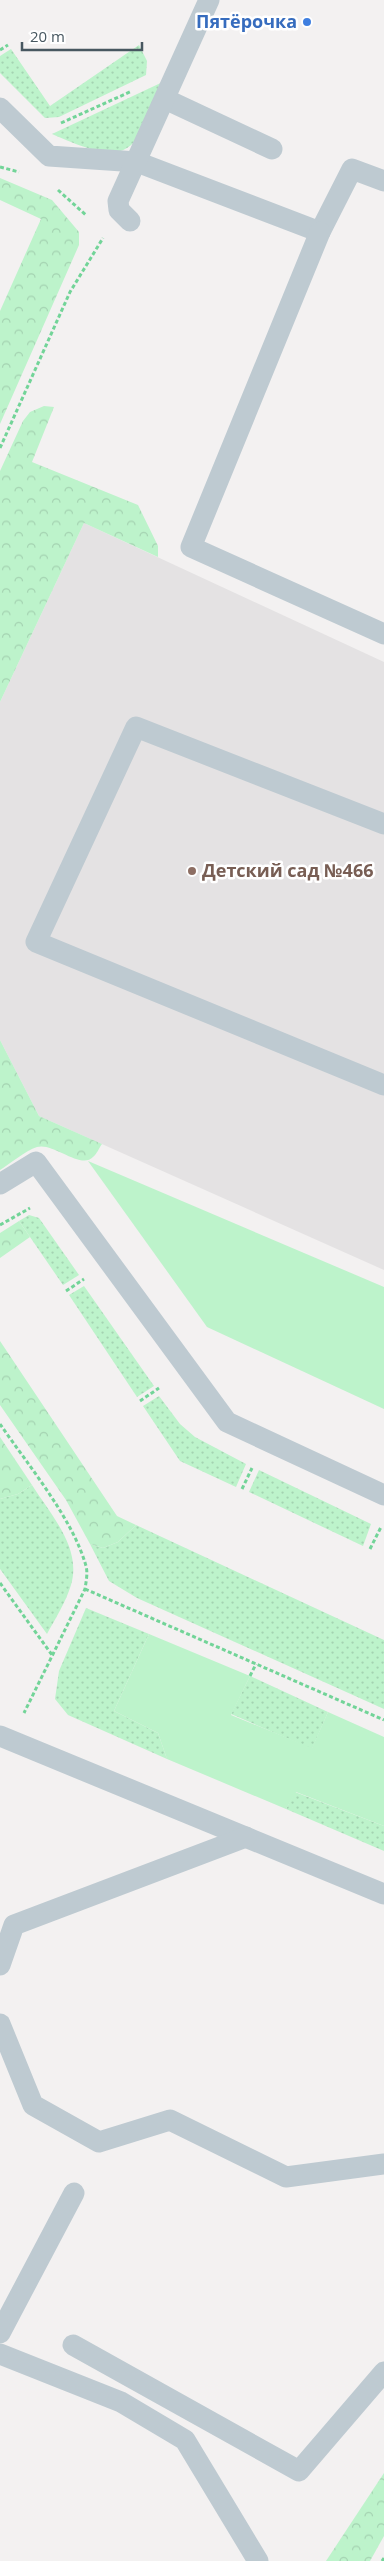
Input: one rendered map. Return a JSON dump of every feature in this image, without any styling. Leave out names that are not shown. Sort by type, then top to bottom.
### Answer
[{"type":"lane","points":[[125,216],[118,201],[209,0]]},
{"type":"lane","points":[[165,99],[272,149]]},
{"type":"lane","points":[[0,108],[49,156],[137,162],[320,232]]},
{"type":"lane","points":[[384,181],[352,169],[320,232],[191,548],[384,634]]},
{"type":"lane","points":[[384,824],[136,727],[36,942],[384,1085]]},
{"type":"lane","points":[[0,1184],[36,1162],[227,1422],[384,1495]]},
{"type":"lane","points":[[5,1738],[384,1894]]},
{"type":"lane","points":[[0,1965],[14,1925],[246,1837]]},
{"type":"lane","points":[[0,2024],[33,2105],[99,2142],[170,2120],[286,2177],[384,2164]]},
{"type":"lane","points":[[0,2333],[74,2193]]},
{"type":"lane","points":[[73,2345],[299,2471],[384,2372]]},
{"type":"lane","points":[[0,2354],[121,2402],[185,2440],[258,2561]]},
{"type":"path","points":[[0,50],[8,45]]},
{"type":"path","points":[[56,126],[178,70]]},
{"type":"path","points":[[0,166],[24,174]]},
{"type":"path","points":[[53,188],[60,191],[89,218]]},
{"type":"path","points":[[0,448],[70,292],[125,216]]},
{"type":"path","points":[[66,1290],[84,1279]]},
{"type":"path","points":[[140,1401],[159,1388]]},
{"type":"path","points":[[0,1424],[75,1539],[87,1568],[85,1589],[52,1655],[5,1738]]},
{"type":"path","points":[[242,1490],[255,1462]]},
{"type":"path","points":[[370,1549],[382,1523]]},
{"type":"path","points":[[0,1583],[52,1655]]},
{"type":"path","points":[[85,1589],[384,1720]]},
{"type":"path","points":[[250,1676],[256,1664]]},
{"type":"shaded area","name":"Детский сад №466","points":[[84,523],[384,662],[384,1270],[39,1116],[0,1040],[0,702]]},
{"type":"green space","points":[[139,45],[147,61],[146,75],[59,117],[45,118],[0,73],[0,56],[11,49],[50,106]]},
{"type":"green space","points":[[167,80],[146,124],[128,148],[116,152],[100,151],[52,134]]},
{"type":"green space","points":[[0,178],[52,200],[79,232],[79,245],[0,424],[0,311],[41,219],[0,200]]},
{"type":"green space","points":[[44,406],[54,407],[32,462],[138,505],[158,546],[158,557],[84,523],[0,702],[0,471],[23,421],[30,412]]},
{"type":"green space","points":[[0,1040],[39,1116],[102,1144],[93,1157],[88,1160],[81,1160],[51,1148],[37,1147],[0,1170]]},
{"type":"green space","points":[[88,1161],[384,1287],[384,1409],[207,1327]]},
{"type":"green space","points":[[29,1215],[39,1218],[79,1275],[63,1285],[19,1221]]},
{"type":"green space","points":[[19,1221],[30,1237],[0,1258],[0,1233]]},
{"type":"green space","points":[[84,1286],[154,1386],[137,1397],[69,1295]]},
{"type":"green space","points":[[0,1341],[117,1516],[136,1525],[118,1542],[103,1548],[90,1544],[66,1500],[0,1405]]},
{"type":"green space","points":[[159,1396],[180,1424],[195,1437],[246,1464],[236,1487],[180,1461],[143,1406]]},
{"type":"green space","points":[[0,1437],[32,1485],[18,1494],[0,1499]]},
{"type":"green space","points":[[259,1470],[371,1524],[363,1546],[249,1492]]},
{"type":"green space","points":[[32,1485],[63,1532],[72,1558],[71,1585],[47,1634],[0,1569],[0,1499],[18,1494]]},
{"type":"green space","points":[[136,1525],[384,1640],[384,1709],[137,1598],[109,1581],[90,1544],[103,1548],[118,1542]]},
{"type":"green space","points":[[86,1608],[149,1634],[114,1711],[158,1733],[167,1759],[68,1715],[55,1699],[59,1671]]},
{"type":"green space","points":[[149,1634],[250,1676],[231,1715],[312,1748],[328,1712],[384,1737],[384,1826],[296,1792],[286,1809],[167,1759],[158,1733],[114,1711]]},
{"type":"green space","points":[[250,1676],[328,1712],[312,1749],[231,1714]]},
{"type":"green space","points":[[295,1792],[384,1826],[384,1851],[286,1809]]},
{"type":"green space","points":[[384,2473],[384,2536],[370,2561],[326,2561]]},
{"type":"place","name":"Пятёрочка","points":[[307,22]]},
{"type":"place","name":"Детский сад №466","points":[[192,871]]}]
